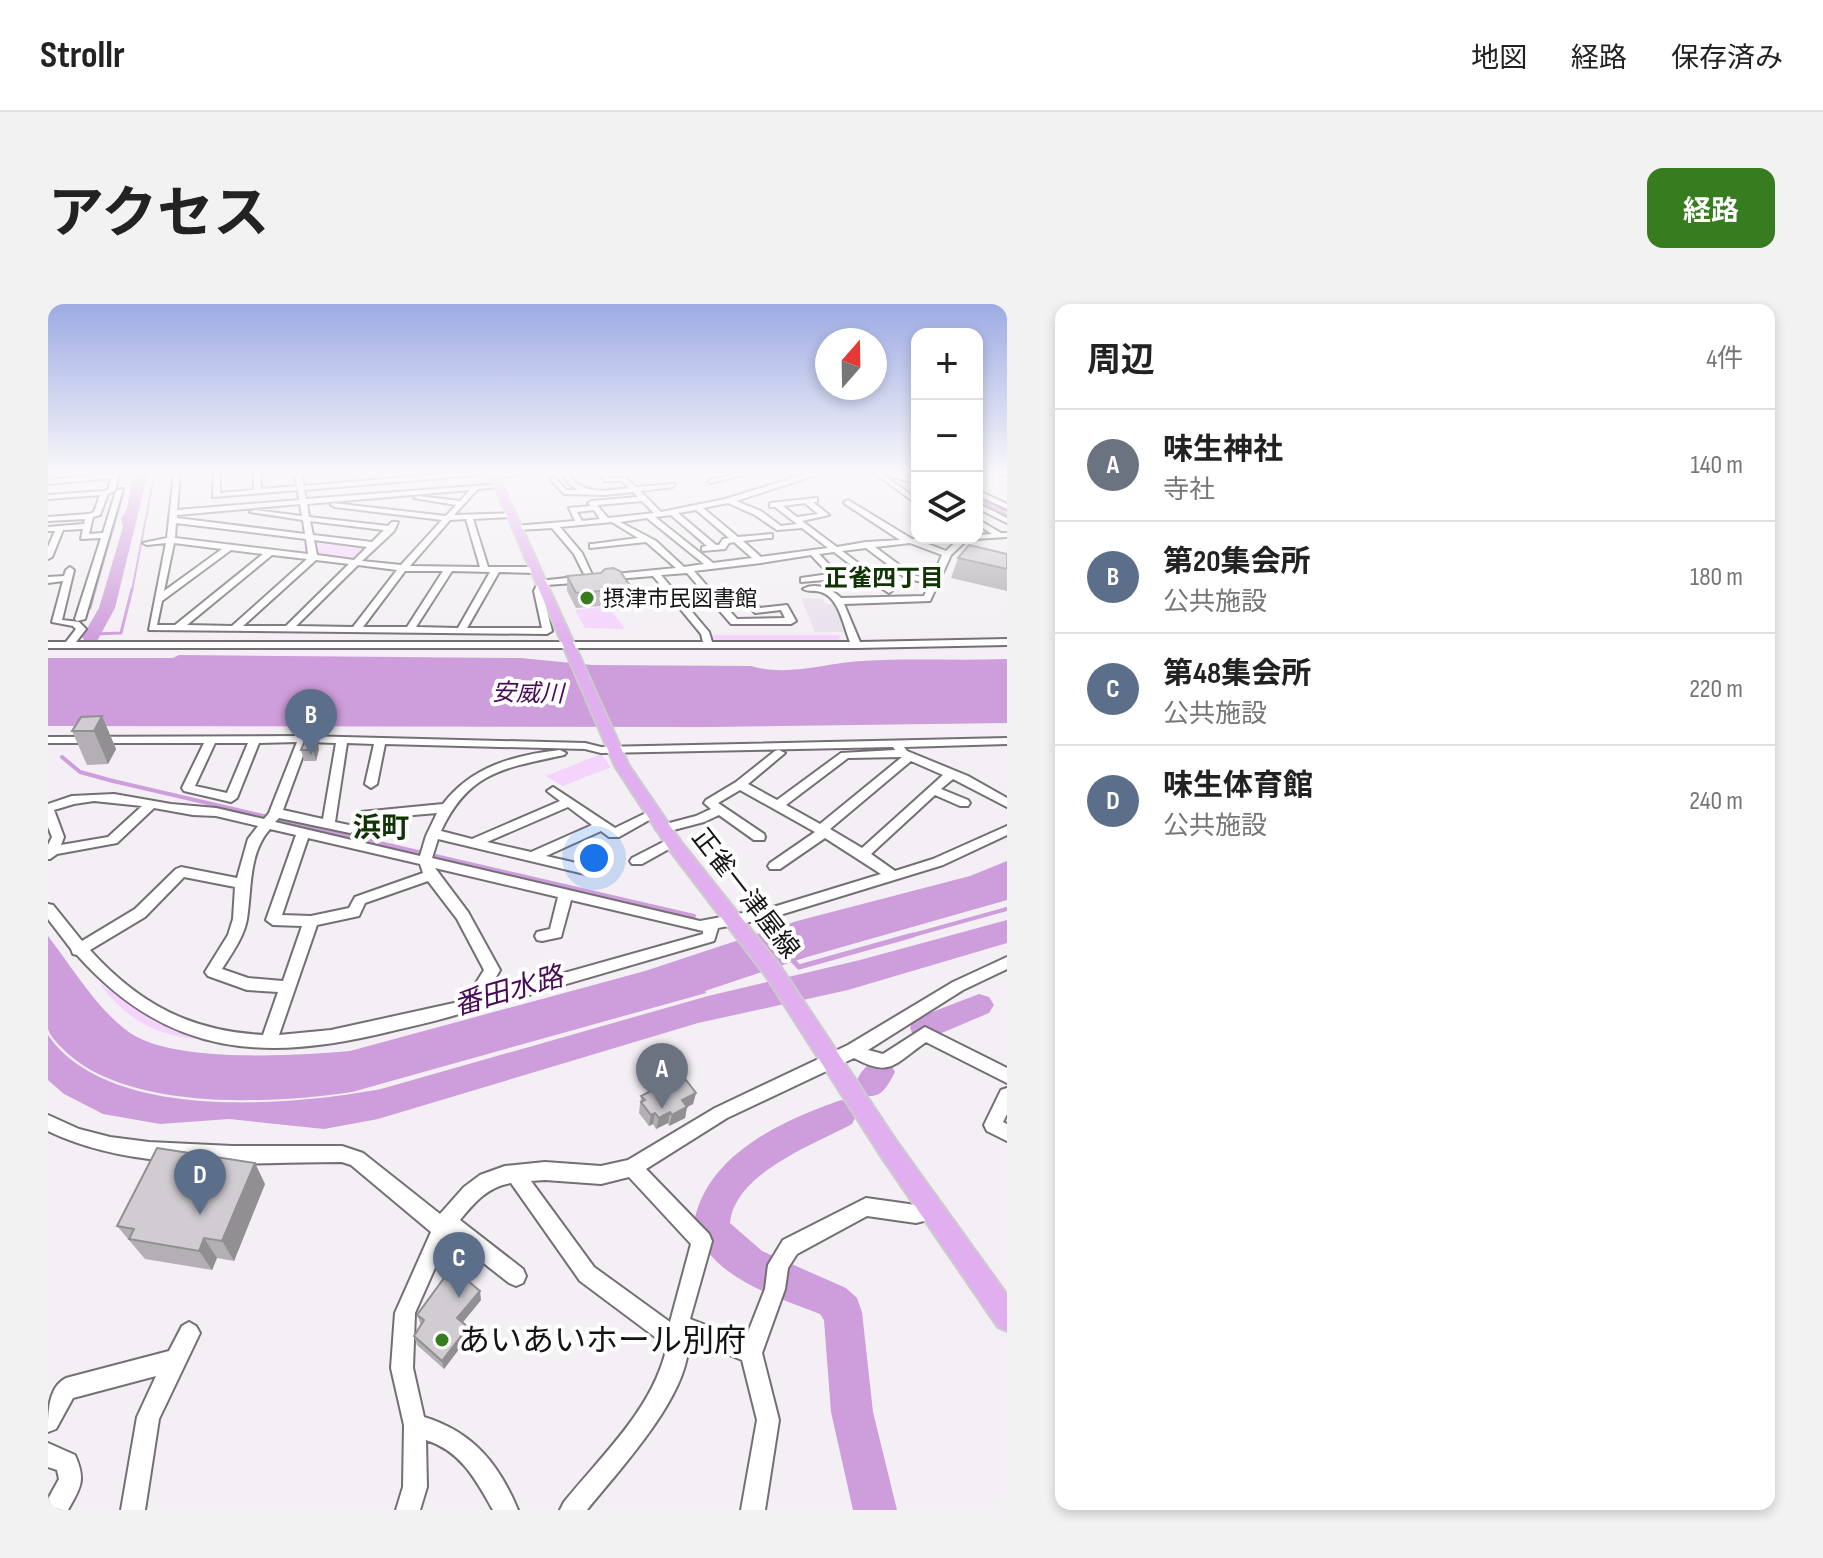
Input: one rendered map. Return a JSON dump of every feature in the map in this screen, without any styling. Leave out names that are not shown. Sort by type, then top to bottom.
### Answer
[{"type":"main road","name":"正雀一津屋線","points":[[519,529],[572,648],[610,747],[661,829],[739,926],[799,1008],[844,1054],[932,1211],[1007,1318]]},
{"type":"street","points":[[48,557],[59,529]]},
{"type":"street","points":[[87,529],[84,537],[106,535]]},
{"type":"street","points":[[80,619],[108,529]]},
{"type":"street","points":[[172,529],[152,628],[547,631],[538,591],[542,583],[687,571],[812,551],[909,540]]},
{"type":"street","points":[[257,529],[373,545]]},
{"type":"street","points":[[307,529],[313,558]]},
{"type":"street","points":[[289,628],[391,529]]},
{"type":"street","points":[[357,628],[403,568],[438,529]]},
{"type":"street","points":[[462,629],[491,569],[474,529]]},
{"type":"street","points":[[558,529],[578,553],[590,579]]},
{"type":"street","points":[[590,529],[605,545]]},
{"type":"street","points":[[621,529],[662,550],[687,571],[711,598],[734,622],[791,621],[784,607],[758,611],[744,595],[711,598]]},
{"type":"street","points":[[666,529],[713,567]]},
{"type":"street","points":[[694,531],[709,529]]},
{"type":"street","points":[[711,529],[716,546]]},
{"type":"street","points":[[725,529],[761,561]]},
{"type":"street","points":[[811,529],[889,590]]},
{"type":"street","points":[[892,529],[909,540],[947,554]]},
{"type":"street","points":[[694,531],[740,563]]},
{"type":"street","points":[[983,537],[1003,535]]},
{"type":"street","points":[[716,546],[766,536],[786,556]]},
{"type":"street","points":[[593,546],[645,539]]},
{"type":"street","points":[[147,543],[171,540],[403,568],[535,570]]},
{"type":"street","points":[[866,544],[910,577],[926,581]]},
{"type":"street","points":[[838,601],[927,599],[947,554],[958,544]]},
{"type":"street","points":[[159,599],[229,547]]},
{"type":"street","points":[[812,551],[835,576],[806,584],[833,594],[853,637]]},
{"type":"street","points":[[178,628],[270,552]]},
{"type":"street","points":[[235,628],[313,558]]},
{"type":"street","points":[[411,628],[449,569]]},
{"type":"street","points":[[48,580],[69,574],[57,622],[76,624],[81,629],[70,644]]},
{"type":"street","points":[[656,574],[706,634],[708,645]]},
{"type":"street","points":[[839,578],[847,584],[876,580]]},
{"type":"street","points":[[48,596],[63,594]]},
{"type":"street","points":[[48,645],[572,648],[853,637],[1007,642]]},
{"type":"street","points":[[211,739],[188,788],[231,798],[255,739]]},
{"type":"street","points":[[48,740],[304,739],[903,751],[1007,803]]},
{"type":"street","points":[[288,987],[247,984],[213,972],[235,936],[240,919],[242,884],[254,839],[272,818],[304,739]]},
{"type":"street","points":[[328,824],[342,740]]},
{"type":"street","points":[[371,784],[380,740]]},
{"type":"street","points":[[777,806],[845,755],[1007,741]]},
{"type":"street","points":[[303,833],[273,920],[311,921],[354,912],[360,900],[427,861],[444,808],[457,790],[513,762],[542,755],[610,747]]},
{"type":"street","points":[[775,866],[822,831],[903,751]]},
{"type":"street","points":[[759,837],[710,803],[740,785],[779,753]]},
{"type":"street","points":[[862,855],[951,774]]},
{"type":"street","points":[[740,785],[893,876]]},
{"type":"street","points":[[932,790],[964,803]]},
{"type":"street","points":[[553,791],[614,834],[661,829],[700,819],[720,810]]},
{"type":"street","points":[[50,855],[58,837],[52,835],[48,810],[70,799],[96,795],[192,813],[216,812],[350,829],[361,824],[361,816],[444,808]]},
{"type":"street","points":[[473,843],[569,802]]},
{"type":"street","points":[[50,855],[112,840],[151,804]]},
{"type":"street","points":[[272,818],[303,833],[700,926],[739,926],[770,913],[938,862],[1007,830]]},
{"type":"street","points":[[534,856],[600,826]]},
{"type":"street","points":[[637,861],[661,829]]},
{"type":"street","points":[[434,834],[593,871]]},
{"type":"street","points":[[427,861],[463,916],[492,970],[473,1001]]},
{"type":"street","points":[[78,950],[140,913],[181,872],[242,884]]},
{"type":"street","points":[[542,936],[556,933],[565,896]]},
{"type":"street","points":[[48,909],[78,950],[148,1007],[179,1025],[223,1037],[269,1040],[350,1035],[473,1001],[487,1001],[709,937],[712,924]]},
{"type":"street","points":[[269,1040],[311,921]]},
{"type":"street","points":[[408,1510],[415,1487],[415,1425],[402,1368],[405,1313],[444,1225],[479,1186],[496,1177],[515,1174],[545,1171],[601,1175],[632,1168],[721,1113],[844,1054],[958,986],[1007,963]]},
{"type":"street","points":[[844,1054],[877,1062],[886,1061],[925,1034],[1007,1076]]},
{"type":"street","points":[[1007,1095],[993,1125],[1007,1133]]},
{"type":"street","points":[[48,1123],[61,1131],[145,1151],[342,1154],[357,1159],[516,1276]]},
{"type":"street","points":[[572,1510],[654,1406],[677,1359],[680,1318],[702,1241],[632,1168]]},
{"type":"street","points":[[515,1174],[587,1274],[680,1334],[751,1353]]},
{"type":"street","points":[[753,1510],[768,1420],[751,1353],[775,1278],[790,1247],[866,1207],[916,1214],[932,1211]]},
{"type":"street","points":[[133,1510],[148,1417],[189,1333]]},
{"type":"street","points":[[48,1421],[66,1389],[176,1360]]},
{"type":"street","points":[[415,1425],[443,1433],[473,1454],[506,1510]]},
{"type":"street","points":[[48,1455],[67,1463],[71,1481],[55,1510]]},
{"type":"shaded area","points":[[315,540],[370,546],[353,560],[317,555]]},
{"type":"shaded area","points":[[801,598],[823,599],[825,604],[833,604],[846,632],[815,632]]},
{"type":"shaded area","points":[[608,606],[625,629],[585,628],[575,610]]},
{"type":"shaded area","points":[[711,635],[841,635],[839,640],[718,640],[711,639]]},
{"type":"shaded area","points":[[601,754],[611,767],[563,786],[546,776]]},
{"type":"shaded area","points":[[100,984],[174,1028],[222,1041],[185,1038],[154,1029],[126,1012]]},
{"type":"water","name":"安威川","points":[[179,655],[521,658],[592,665],[751,666],[778,670],[862,661],[1007,659],[1007,723],[709,727],[48,726],[48,658],[173,658]]},
{"type":"water","points":[[1007,861],[1007,900],[807,957],[706,993],[352,1092],[243,1100],[164,1094],[127,1085],[94,1072],[67,1053],[48,1029],[48,936],[100,1005],[124,1029],[137,1037],[157,1045],[211,1054],[328,1053],[350,1051],[645,971],[797,921],[970,876]]},
{"type":"water","points":[[1007,920],[1007,943],[848,990],[698,1023],[378,1119],[324,1129],[229,1119],[160,1124],[103,1114],[64,1094],[48,1080],[48,1035],[76,1063],[112,1083],[155,1095],[202,1101],[251,1102],[299,1100],[381,1089],[708,996],[860,960]]},
{"type":"building","points":[[969,545],[1007,554],[1007,569],[958,558]]},
{"type":"building","points":[[613,568],[620,571],[635,593],[616,594],[613,590],[576,593],[567,576],[601,573]]},
{"type":"building","points":[[102,716],[94,731],[72,731],[81,717]]},
{"type":"building","points":[[306,738],[317,738],[313,750],[301,750]]},
{"type":"building","points":[[686,1080],[696,1093],[682,1100],[687,1107],[672,1115],[670,1112],[659,1118],[655,1113],[651,1115],[641,1102],[645,1100],[641,1096],[668,1082],[672,1087]]},
{"type":"building","points":[[157,1148],[255,1163],[222,1241],[204,1238],[199,1251],[129,1239],[134,1229],[117,1226]]},
{"type":"building","points":[[452,1267],[480,1291],[457,1318],[468,1327],[442,1361],[414,1336],[424,1320],[417,1315]]},
{"type":"waterway","points":[[95,591],[113,529]]},
{"type":"waterway","points":[[91,637],[107,608],[129,529]]},
{"type":"waterway","points":[[132,591],[144,529]]},
{"type":"waterway","points":[[90,608],[95,589]]},
{"type":"waterway","points":[[93,634],[121,633],[132,589]]},
{"type":"waterway","points":[[62,757],[80,772],[113,781],[694,916]]},
{"type":"waterway","points":[[906,937],[1007,909]]},
{"type":"waterway","points":[[790,957],[799,967],[913,935]]},
{"type":"waterway","points":[[925,1028],[979,1005]]},
{"type":"waterway","points":[[871,1084],[879,1072]]},
{"type":"waterway","points":[[841,1114],[780,1145],[739,1172],[714,1207],[711,1228],[721,1242],[749,1264],[833,1301],[843,1312],[852,1412],[875,1510]]},
{"type":"place","name":"摂津市民図書館","points":[[587,598]]},
{"type":"place","name":"第20集会所","points":[[311,755]]},
{"type":"place","name":"味生神社","points":[[662,1109]]},
{"type":"place","name":"味生体育館","points":[[200,1215]]},
{"type":"place","name":"第48集会所","points":[[459,1298]]},
{"type":"place","name":"あいあいホール別府","points":[[442,1340]]},
{"type":"district","name":"正雀四丁目","points":[[884,578]]},
{"type":"district","name":"浜町","points":[[381,827]]},
{"type":"water label","name":"番田水路","points":[[508,990]]}]
